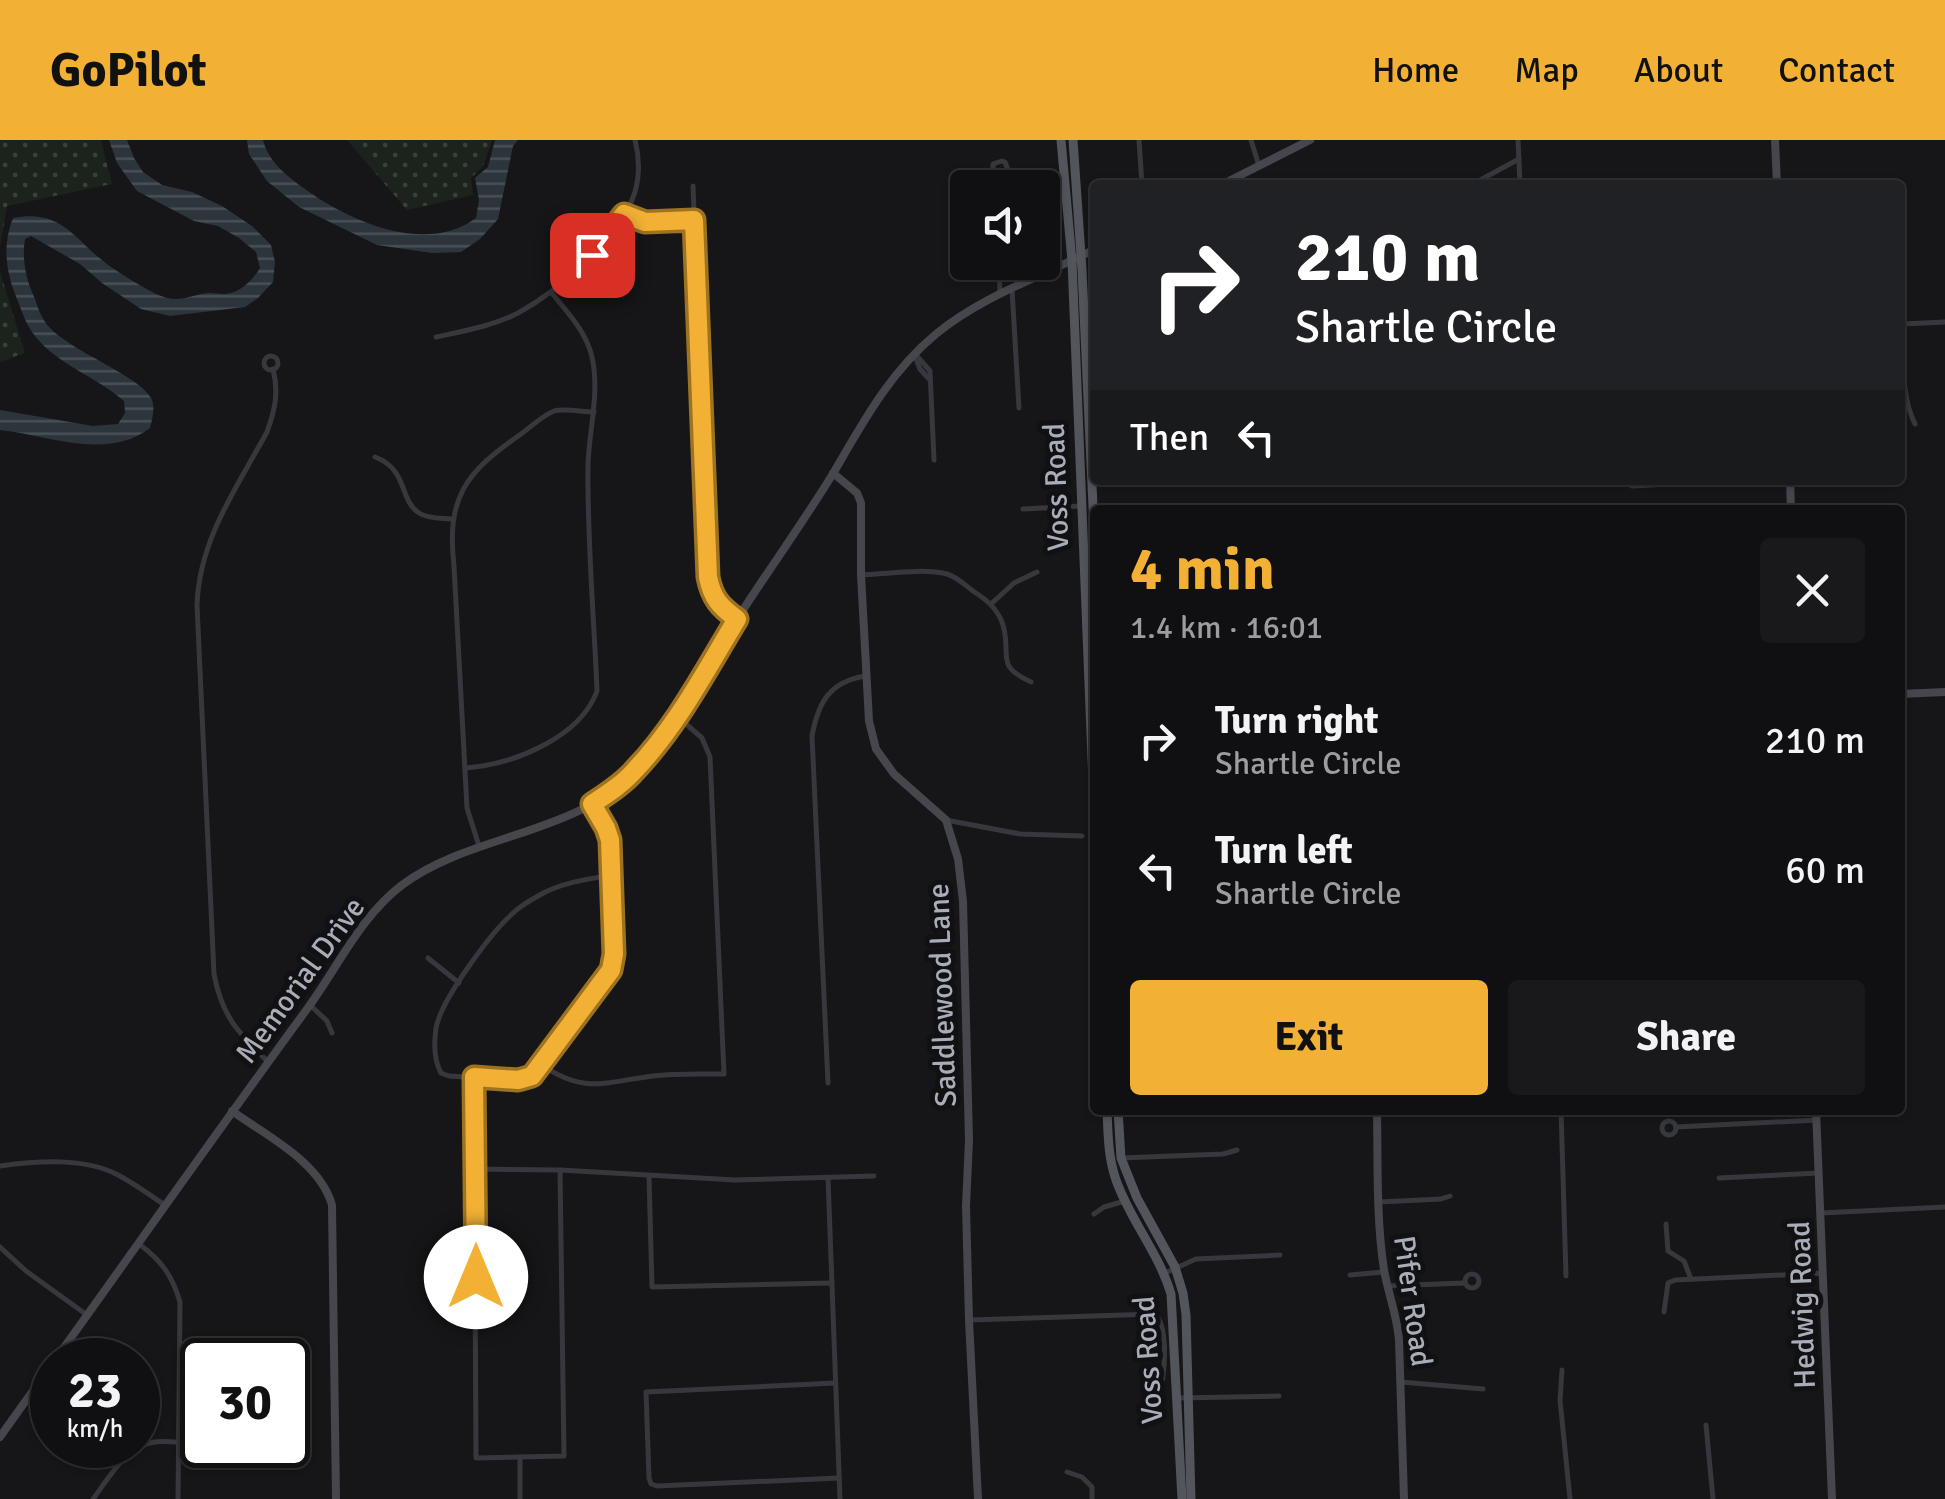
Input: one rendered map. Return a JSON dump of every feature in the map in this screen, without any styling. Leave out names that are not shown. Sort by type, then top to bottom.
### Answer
[{"type":"main road","name":"Voss Road","points":[[1061,140],[1076,258],[1090,450]]},
{"type":"main road","name":"Voss Road","points":[[1073,140],[1082,506],[1090,607]]},
{"type":"main road","name":"Voss Road","points":[[1093,485],[1094,505]]},
{"type":"main road","name":"Voss Road","points":[[1108,1115],[1114,1141],[1170,1270]]},
{"type":"main road","name":"Voss Road","points":[[1117,1115],[1110,1160],[1125,1201],[1183,1293],[1186,1315],[1182,1499]]},
{"type":"main road","name":"Voss Road","points":[[1182,1398],[1191,1499]]},
{"type":"street","points":[[436,337],[476,329],[515,315],[551,292],[592,255],[634,197],[639,173],[635,140]]},
{"type":"street","points":[[1139,140],[1142,180]]},
{"type":"street","points":[[1251,140],[1259,166]]},
{"type":"street","points":[[1240,180],[1310,140]]},
{"type":"street","points":[[1518,140],[1520,180]]},
{"type":"street","points":[[1775,140],[1777,180]]},
{"type":"street","points":[[1480,180],[1519,159]]},
{"type":"street","points":[[693,186],[708,577],[717,602],[737,619]]},
{"type":"street","points":[[624,214],[645,222],[694,220]]},
{"type":"street","name":"Memorial Drive","points":[[71,1338],[310,1005],[367,919],[402,886],[438,862],[592,804],[636,770],[678,716],[857,429],[914,354],[954,320],[1090,251]]},
{"type":"street","points":[[1000,280],[1000,296]]},
{"type":"street","points":[[1012,289],[1019,408]]},
{"type":"street","points":[[465,768],[502,763],[561,735],[585,714],[597,690],[588,462],[594,371],[580,328],[551,292]]},
{"type":"street","points":[[1905,324],[1945,322]]},
{"type":"street","points":[[914,354],[930,371],[934,460]]},
{"type":"street","points":[[268,1062],[228,1018],[214,974],[198,581],[209,538],[274,414],[277,382],[273,369]]},
{"type":"street","points":[[1905,382],[1908,411],[1915,424]]},
{"type":"street","points":[[479,847],[467,808],[453,520],[468,480],[500,448],[552,412],[594,412]]},
{"type":"street","points":[[376,457],[394,468],[419,513],[453,520]]},
{"type":"street","points":[[833,473],[858,493],[861,503],[865,676],[876,749],[894,774],[946,820],[1020,834],[1082,836]]},
{"type":"street","points":[[1632,486],[1651,485]]},
{"type":"street","points":[[1022,510],[1090,505]]},
{"type":"street","points":[[991,604],[1014,583],[1037,572]]},
{"type":"street","points":[[861,575],[953,577],[998,613],[1004,628],[1008,667],[1031,682]]},
{"type":"street","points":[[828,1082],[812,736],[816,712],[828,694],[853,678],[865,676]]},
{"type":"street","points":[[1905,694],[1945,692]]},
{"type":"street","points":[[540,1064],[577,1084],[724,1074],[710,757],[702,738],[678,716]]},
{"type":"street","points":[[592,804],[610,840],[612,875],[614,954],[611,970],[532,1076],[525,1079],[441,1074],[436,1057],[440,1016],[484,946],[513,913],[541,894],[612,875]]},
{"type":"street","name":"Saddlewood Lane","points":[[946,820],[958,860],[963,901],[970,1140],[966,1206],[978,1499]]},
{"type":"street","points":[[428,958],[459,983]]},
{"type":"street","points":[[310,1005],[327,1021],[332,1033]]},
{"type":"street","points":[[474,1077],[476,1458],[564,1456],[560,1170]]},
{"type":"street","points":[[232,1112],[302,1161],[328,1192],[334,1220],[336,1499]]},
{"type":"street","name":"Pifer Road","points":[[1377,1115],[1380,1239],[1397,1319],[1404,1499]]},
{"type":"street","points":[[1561,1115],[1566,1276]]},
{"type":"street","name":"Hedwig Road","points":[[1816,1115],[1832,1499]]},
{"type":"street","points":[[1676,1127],[1816,1120]]},
{"type":"street","points":[[1121,1158],[1224,1154],[1237,1150]]},
{"type":"street","points":[[0,1166],[88,1164],[116,1173],[166,1206]]},
{"type":"street","points":[[475,1169],[735,1180],[874,1176]]},
{"type":"street","points":[[1718,1178],[1819,1173]]},
{"type":"street","points":[[649,1176],[652,1287],[832,1282]]},
{"type":"street","points":[[828,1178],[840,1499]]},
{"type":"street","points":[[1379,1202],[1450,1196]]},
{"type":"street","points":[[1094,1214],[1125,1201]]},
{"type":"street","points":[[1821,1212],[1945,1206]]},
{"type":"street","points":[[1666,1224],[1668,1252],[1684,1262],[1691,1279]]},
{"type":"street","points":[[139,1244],[169,1272],[180,1302],[178,1499]]},
{"type":"street","points":[[0,1247],[26,1271],[88,1315]]},
{"type":"street","points":[[1170,1270],[1196,1259],[1280,1255]]},
{"type":"street","points":[[1350,1275],[1384,1272]]},
{"type":"street","points":[[1664,1312],[1668,1283],[1823,1273]]},
{"type":"street","points":[[1387,1286],[1465,1282]]},
{"type":"street","points":[[969,1320],[1155,1314],[1161,1319],[1162,1328],[1164,1372],[1159,1393]]},
{"type":"street","points":[[1562,1370],[1560,1400],[1570,1499]]},
{"type":"street","points":[[1401,1382],[1482,1389]]},
{"type":"street","points":[[835,1383],[646,1392],[649,1478],[657,1486],[839,1478]]},
{"type":"street","name":"Memorial Drive","points":[[0,1437],[30,1395]]},
{"type":"street","points":[[1182,1398],[1279,1396]]},
{"type":"street","points":[[1706,1425],[1713,1499]]},
{"type":"street","points":[[93,1499],[119,1464],[138,1448],[153,1442],[179,1442]]},
{"type":"street","points":[[520,1457],[520,1499]]},
{"type":"street","points":[[1067,1472],[1082,1477],[1092,1487],[1092,1499]]},
{"type":"shaded area","points":[[0,140],[101,140],[112,184],[7,206],[0,247]]},
{"type":"shaded area","points":[[109,140],[127,140],[143,172],[162,185],[192,192],[252,226],[271,245],[275,262],[273,282],[245,307],[170,316],[141,309],[80,264],[31,236],[25,239],[28,279],[46,323],[59,336],[144,389],[151,398],[153,413],[150,428],[115,443],[77,443],[0,430],[0,410],[93,426],[118,424],[125,413],[124,401],[55,355],[28,326],[7,265],[13,218],[30,216],[57,223],[111,267],[170,299],[231,293],[246,285],[260,268],[256,252],[239,238],[218,226],[194,221],[137,191],[117,163]]},
{"type":"shaded area","points":[[247,140],[263,140],[269,155],[284,172],[341,211],[387,229],[434,234],[456,229],[476,218],[479,200],[475,178],[488,167],[495,140],[518,140],[513,146],[498,219],[461,252],[432,253],[377,245],[299,207],[267,181],[249,154]]},
{"type":"shaded area","points":[[347,140],[492,140],[483,166],[471,178],[473,195],[407,210]]},
{"type":"shaded area","points":[[0,272],[25,353],[0,362]]},
{"type":"route","points":[[476,1277],[474,1077],[518,1080],[532,1076],[611,970],[614,954],[610,840],[592,804],[636,770],[678,716],[737,619],[717,602],[708,577],[694,220],[645,222],[624,214],[592,255]]}]
